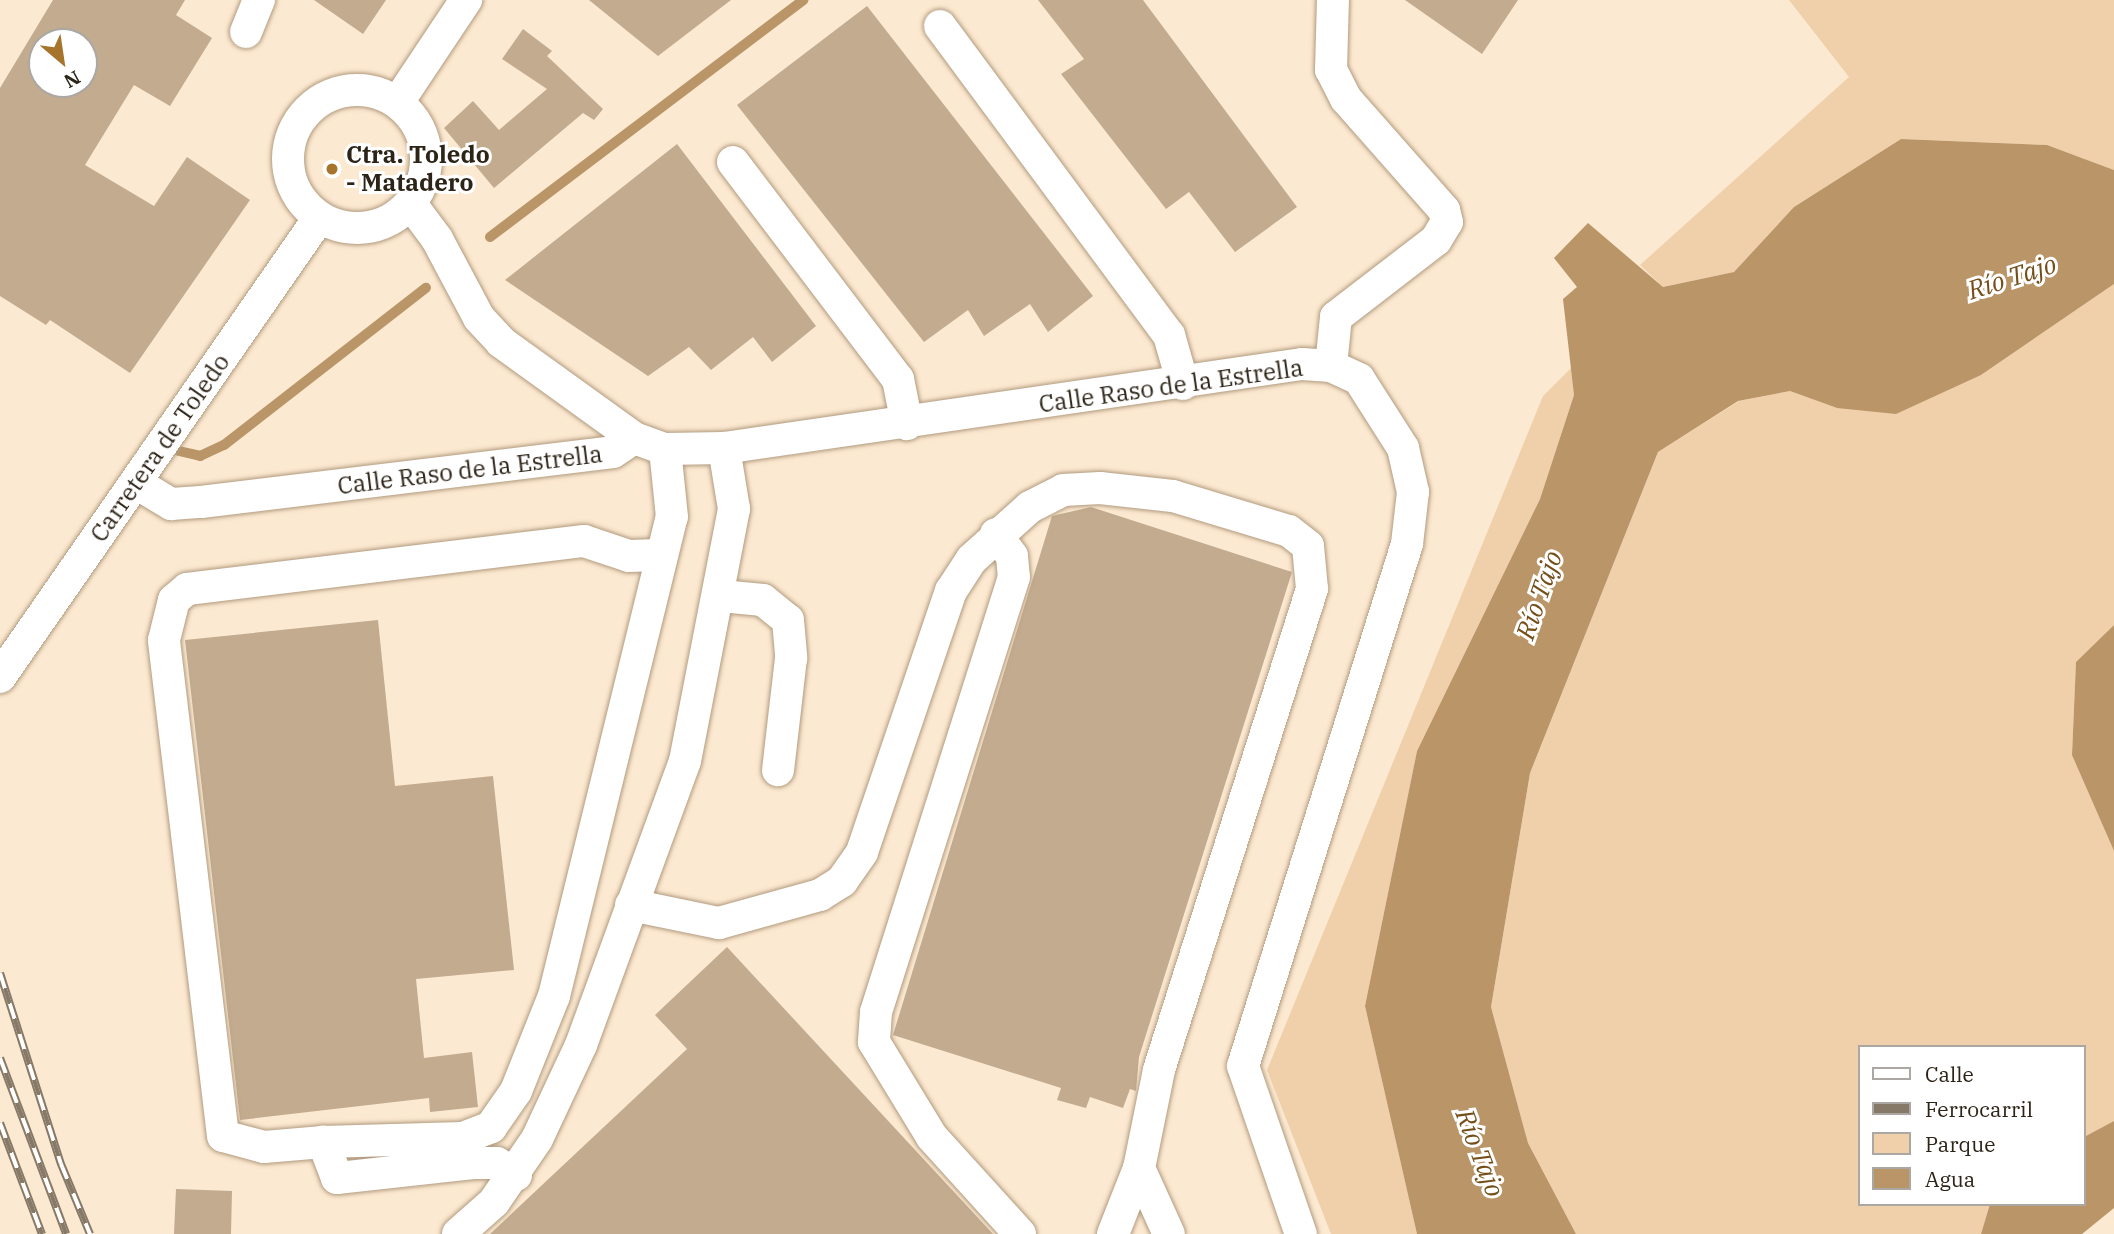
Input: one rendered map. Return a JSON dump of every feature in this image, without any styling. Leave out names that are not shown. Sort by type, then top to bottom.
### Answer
[{"type":"street","points":[[246,32],[259,0]]},
{"type":"street","points":[[398,102],[466,0]]},
{"type":"street","points":[[1331,366],[1336,317],[1436,240],[1447,222],[1444,211],[1346,99],[1336,80],[1328,36],[1333,0]]},
{"type":"street","points":[[940,26],[1169,335],[1183,384]]},
{"type":"street","points":[[345,90],[373,90],[398,102],[418,123],[427,150],[424,178],[411,204],[391,220],[368,228],[342,227],[320,218],[299,199],[288,173],[288,145],[299,120],[319,100],[345,90]]},
{"type":"street","points":[[733,162],[898,379],[907,424]]},
{"type":"street","points":[[411,204],[437,239],[479,318],[501,342],[634,438]]},
{"type":"street","name":"Carretera de Toledo","points":[[0,677],[320,218]]},
{"type":"street","name":"Calle Raso de la Estrella","points":[[141,475],[172,504],[425,477],[613,452],[634,438],[666,449],[724,448],[1183,384],[1302,364],[1331,366],[1359,379],[1380,404],[1403,448],[1413,492],[1407,544],[1243,1066],[1301,1234]]},
{"type":"street","points":[[457,1234],[516,1175],[581,1045],[685,761],[721,596],[734,509],[724,448]]},
{"type":"street","points":[[659,555],[629,556],[584,541],[187,589],[174,600],[164,640],[223,1136],[264,1147],[323,1142],[463,1138],[491,1127],[516,1091],[554,996],[659,555],[672,517],[666,449]]},
{"type":"street","points":[[631,905],[719,923],[820,895],[842,881],[862,852],[951,591],[996,534],[1030,507],[1063,490],[1100,488],[1173,496],[1289,531],[1308,546],[1313,563],[1312,589],[1159,1070],[1139,1168],[1113,1234]]},
{"type":"street","points":[[996,534],[1012,556],[1014,577],[876,1012],[874,1042],[932,1137],[1013,1232]]},
{"type":"street","points":[[721,596],[763,600],[788,620],[792,659],[778,770]]},
{"type":"street","points":[[323,1142],[337,1178],[473,1163],[497,1163],[516,1175]]},
{"type":"street","points":[[1139,1168],[1169,1234]]},
{"type":"green space","points":[[1789,0],[2114,0],[2114,170],[2047,145],[1901,139],[1794,207],[1734,272],[1663,287],[1640,265],[1849,77]]},
{"type":"green space","points":[[2114,284],[2114,625],[2076,662],[2072,754],[2114,851],[2114,1121],[2086,1136],[2086,1045],[1858,1045],[1858,1206],[1989,1206],[1981,1234],[1576,1234],[1528,1143],[1491,1007],[1530,773],[1658,452],[1739,401],[1790,391],[1837,408],[1981,375]]},
{"type":"green space","points":[[1572,367],[1574,395],[1540,499],[1417,751],[1365,1006],[1417,1234],[1331,1234],[1267,1070],[1543,396]]},
{"type":"water","name":"Río Tajo","points":[[1901,139],[2047,145],[2114,170],[2114,284],[1981,375],[1896,414],[1837,408],[1790,391],[1738,401],[1658,452],[1530,773],[1491,1007],[1528,1143],[1576,1234],[1417,1234],[1365,1006],[1417,751],[1540,499],[1574,395],[1563,299],[1577,287],[1554,258],[1588,223],[1663,287],[1734,272],[1794,207]]},
{"type":"water","points":[[2114,625],[2114,851],[2072,755],[2076,662]]},
{"type":"water","points":[[2114,1121],[2114,1208],[2082,1234],[1981,1234],[1989,1206],[2086,1206],[2086,1136]]},
{"type":"building","points":[[53,0],[185,0],[176,15],[212,38],[170,106],[134,85],[85,165],[154,206],[187,157],[250,200],[130,373],[50,320],[46,325],[0,296],[0,88],[28,42],[28,98],[98,98],[98,28],[36,28]]},
{"type":"building","points":[[314,0],[386,0],[363,34]]},
{"type":"building","points":[[589,0],[731,0],[658,56]]},
{"type":"building","points":[[1038,0],[1143,0],[1297,207],[1235,252],[1189,192],[1166,209],[1061,74],[1084,59]]},
{"type":"building","points":[[1405,0],[1518,0],[1482,54]]},
{"type":"building","points":[[867,6],[1093,296],[1048,332],[1030,304],[984,336],[968,310],[924,342],[737,105]]},
{"type":"building","points":[[523,29],[552,51],[547,56],[603,109],[594,120],[583,113],[494,188],[444,128],[473,101],[499,130],[547,89],[502,59]]},
{"type":"building","points":[[677,144],[816,326],[772,362],[753,337],[711,370],[689,347],[648,376],[505,280]]},
{"type":"building","points":[[1091,507],[1292,572],[1139,1057],[1136,1091],[1130,1089],[1123,1108],[1090,1097],[1086,1108],[1057,1100],[1061,1088],[893,1035],[1052,516]]},
{"type":"building","points":[[378,620],[395,786],[493,776],[514,970],[416,979],[424,1058],[472,1052],[478,1107],[430,1112],[429,1098],[240,1120],[185,640]]},
{"type":"building","points":[[727,947],[993,1234],[490,1234],[687,1049],[655,1015]]},
{"type":"building","points":[[176,1189],[232,1191],[231,1234],[174,1234]]},
{"type":"waterway","points":[[490,237],[803,0]]},
{"type":"waterway","points":[[179,451],[200,456],[224,445],[426,288]]},
{"type":"railway","points":[[0,973],[61,1164],[90,1234]]},
{"type":"railway","points":[[0,1058],[66,1234]]},
{"type":"railway","points":[[0,1123],[42,1234]]},
{"type":"place","name":"Ctra. Toledo - Matadero","points":[[332,169]]}]
